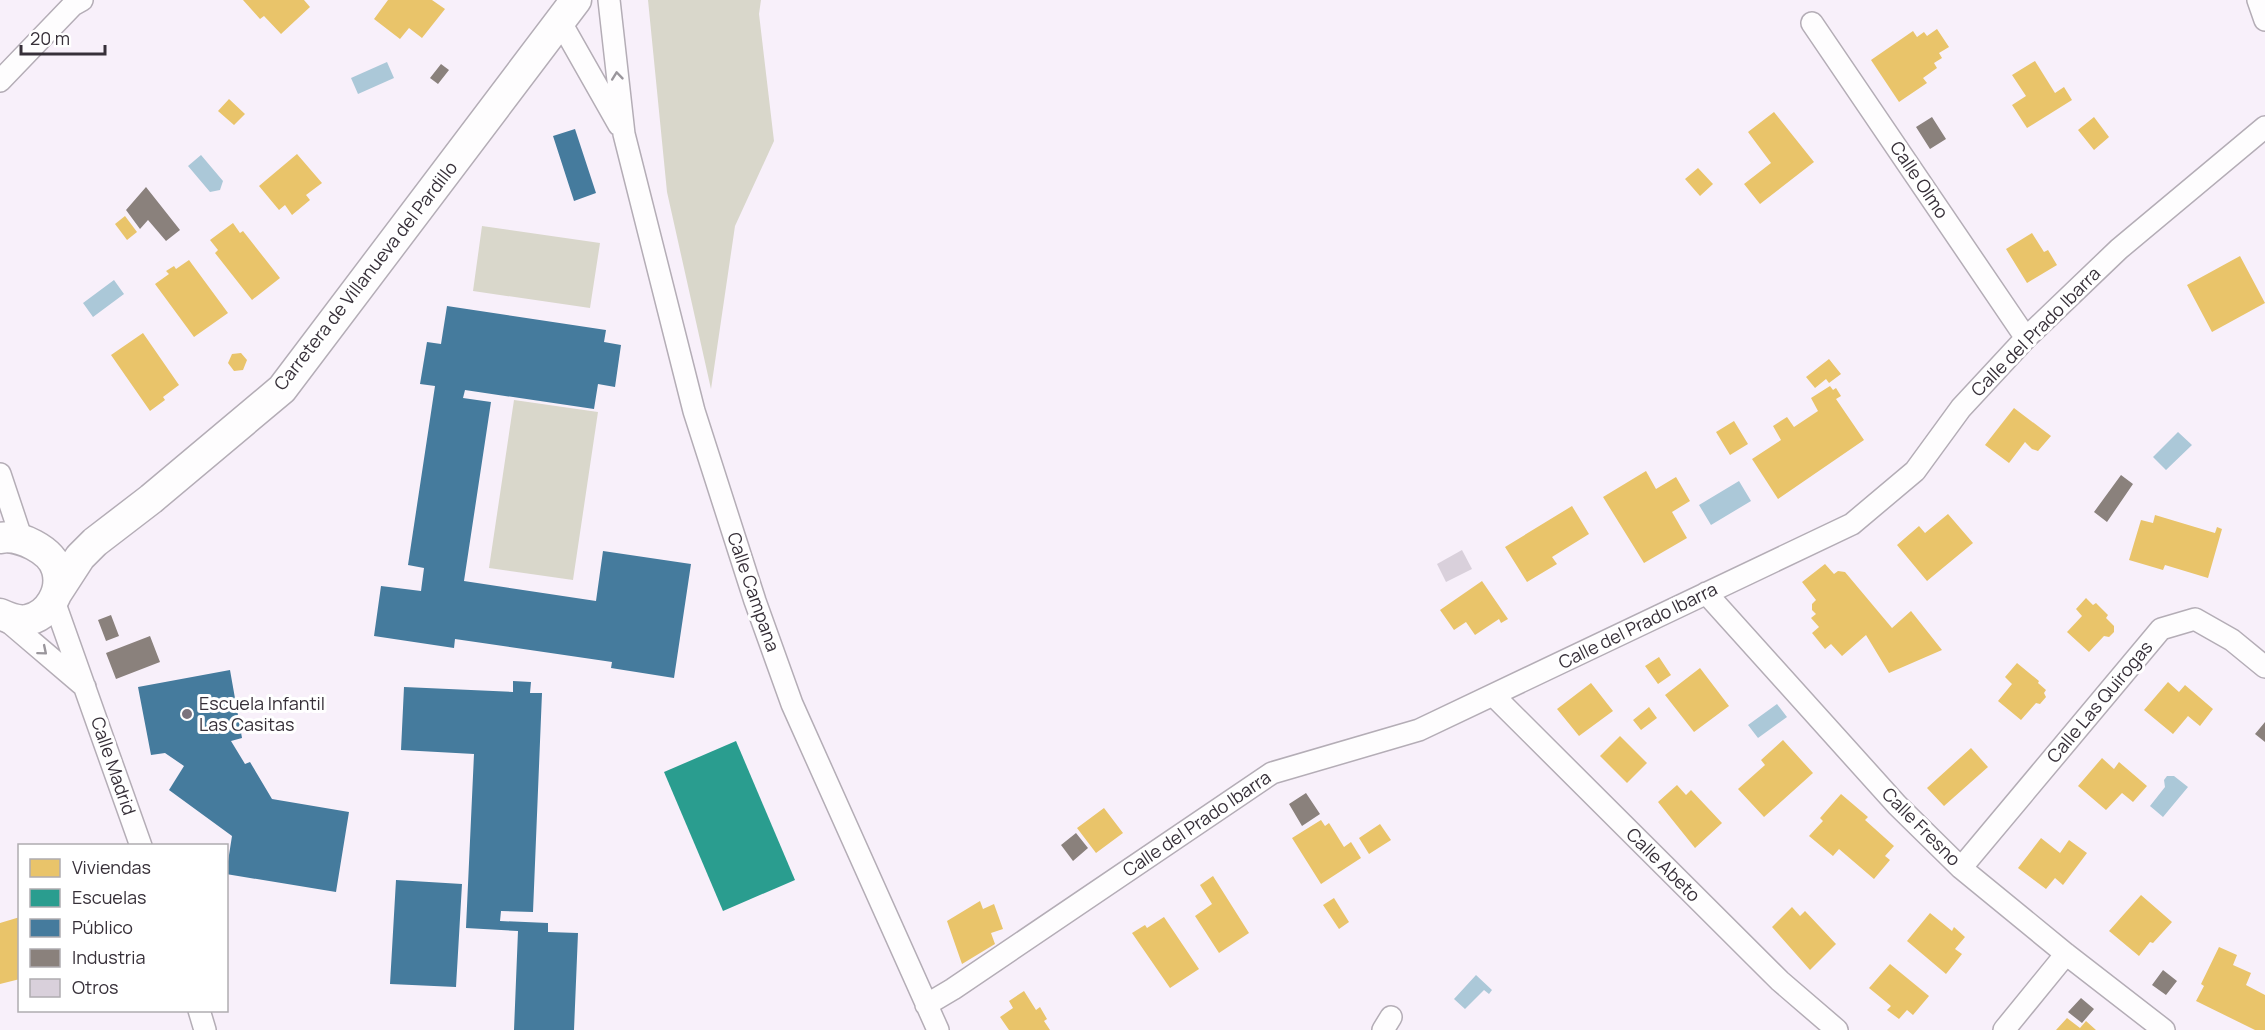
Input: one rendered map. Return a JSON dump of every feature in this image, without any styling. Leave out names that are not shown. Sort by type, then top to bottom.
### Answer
[{"type":"street","points":[[0,81],[73,5],[82,0]]},
{"type":"street","points":[[609,0],[624,134]]},
{"type":"street","points":[[2258,0],[2265,20]]},
{"type":"street","points":[[567,8],[624,134]]},
{"type":"street","name":"Carretera de Villanueva del Pardillo","points":[[55,597],[80,557],[96,542],[282,389],[567,8]]},
{"type":"street","name":"Calle Olmo","points":[[1812,23],[2026,338]]},
{"type":"street","name":"Calle del Prado Ibarra","points":[[926,1005],[1272,773],[1419,730],[1852,524],[1915,471],[1961,408],[2026,338],[2119,249],[2265,127]]},
{"type":"street","name":"Calle Campana","points":[[624,134],[694,411],[755,601],[792,704],[938,1030]]},
{"type":"street","points":[[0,474],[12,539],[56,566],[58,579],[55,597],[41,614],[27,620],[0,615]]},
{"type":"street","name":"Carretera de Villanueva del Pardillo","points":[[12,539],[60,551],[96,542]]},
{"type":"street","name":"Calle Fresno","points":[[1706,593],[1897,805],[1961,868],[2164,1030]]},
{"type":"street","name":"Calle Madrid","points":[[55,597],[140,844]]},
{"type":"street","points":[[0,615],[86,687]]},
{"type":"street","name":"Calle Las Quirogas","points":[[1961,868],[2161,629],[2195,619],[2232,640],[2265,667]]},
{"type":"street","name":"Calle Abeto","points":[[1493,695],[1780,981],[1837,1030]]},
{"type":"street","points":[[2004,1030],[2066,954]]},
{"type":"street","points":[[199,1012],[205,1030]]},
{"type":"shaded area","points":[[648,0],[761,0],[759,14],[774,141],[735,226],[711,389],[667,192]]},
{"type":"shaded area","points":[[482,226],[600,243],[590,308],[473,291]]},
{"type":"shaded area","points":[[514,400],[598,412],[573,580],[489,568]]},
{"type":"water","points":[[387,62],[394,78],[358,94],[351,78]]},
{"type":"water","points":[[201,155],[223,181],[220,190],[210,192],[188,166]]},
{"type":"water","points":[[114,280],[124,294],[93,317],[83,303]]},
{"type":"water","points":[[2178,432],[2192,445],[2166,470],[2153,457]]},
{"type":"water","points":[[1739,481],[1751,501],[1711,525],[1699,505]]},
{"type":"water","points":[[1777,704],[1787,717],[1758,738],[1748,725]]},
{"type":"water","points":[[2167,776],[2174,776],[2188,787],[2163,817],[2150,806],[2165,787],[2164,780]]},
{"type":"water","points":[[1476,975],[1492,990],[1489,994],[1484,990],[1465,1009],[1454,999]]},
{"type":"building: Viviendas","points":[[243,0],[304,0],[310,7],[281,34],[264,16],[260,19]]},
{"type":"building: Viviendas","points":[[388,0],[432,0],[445,9],[422,38],[409,28],[400,39],[374,19]]},
{"type":"building: Viviendas","points":[[1937,29],[1949,47],[1939,53],[1942,58],[1934,63],[1937,68],[1923,78],[1927,83],[1899,102],[1871,60],[1913,31],[1917,37],[1924,32],[1927,36]]},
{"type":"building: Viviendas","points":[[2035,61],[2055,93],[2064,87],[2072,100],[2027,128],[2012,105],[2026,96],[2012,75]]},
{"type":"building: Viviendas","points":[[229,99],[245,114],[234,125],[218,111]]},
{"type":"building: Viviendas","points":[[1774,112],[1814,162],[1760,204],[1744,184],[1771,163],[1748,132]]},
{"type":"building: Viviendas","points":[[2094,117],[2109,137],[2094,150],[2078,130]]},
{"type":"building: Viviendas","points":[[297,154],[322,183],[306,195],[310,200],[292,215],[285,205],[279,210],[259,186]]},
{"type":"building: Viviendas","points":[[1698,168],[1713,184],[1700,196],[1685,179]]},
{"type":"building: Viviendas","points":[[125,216],[137,232],[127,240],[115,224]]},
{"type":"building: Viviendas","points":[[233,223],[240,233],[243,231],[280,278],[252,300],[215,253],[218,250],[210,240]]},
{"type":"building: Viviendas","points":[[2032,233],[2044,252],[2048,250],[2057,265],[2027,283],[2006,249]]},
{"type":"building: Viviendas","points":[[2240,256],[2265,303],[2212,332],[2187,285]]},
{"type":"building: Viviendas","points":[[189,260],[228,313],[194,337],[155,284],[169,274],[166,271],[174,266],[176,269]]},
{"type":"building: Viviendas","points":[[143,333],[179,385],[163,397],[165,400],[150,411],[111,355]]},
{"type":"building: Viviendas","points":[[241,353],[247,360],[243,370],[234,371],[228,363],[232,354]]},
{"type":"building: Viviendas","points":[[1829,359],[1841,374],[1829,383],[1826,379],[1815,388],[1806,377]]},
{"type":"building: Viviendas","points":[[1830,386],[1833,390],[1836,388],[1841,396],[1836,399],[1864,440],[1778,499],[1752,459],[1781,440],[1773,426],[1787,417],[1794,427],[1818,411],[1811,398]]},
{"type":"building: Viviendas","points":[[2014,408],[2051,436],[2038,451],[2025,442],[2009,463],[1985,445]]},
{"type":"building: Viviendas","points":[[1734,421],[1748,444],[1730,455],[1716,432]]},
{"type":"building: Viviendas","points":[[1646,471],[1656,489],[1676,477],[1690,501],[1672,512],[1687,538],[1644,563],[1603,497]]},
{"type":"building: Viviendas","points":[[1572,506],[1589,534],[1552,557],[1557,564],[1527,582],[1505,547]]},
{"type":"building: Viviendas","points":[[1948,514],[1973,543],[1927,581],[1897,545],[1919,526],[1925,533]]},
{"type":"building: Viviendas","points":[[2155,515],[2215,533],[2217,527],[2222,529],[2208,578],[2165,565],[2163,570],[2129,560],[2141,520],[2153,523]]},
{"type":"building: Viviendas","points":[[1825,564],[1834,574],[1838,571],[1845,572],[1892,628],[1911,611],[1942,650],[1889,673],[1866,635],[1842,656],[1831,644],[1825,649],[1812,633],[1819,627],[1811,618],[1816,614],[1812,610],[1812,604],[1816,600],[1802,582]]},
{"type":"building: Viviendas","points":[[1482,581],[1508,619],[1501,623],[1499,619],[1475,635],[1466,622],[1454,630],[1440,610]]},
{"type":"building: Viviendas","points":[[2086,598],[2093,605],[2096,603],[2108,615],[2106,618],[2114,626],[2114,632],[2109,637],[2104,636],[2089,652],[2067,632],[2082,616],[2076,609]]},
{"type":"building: Viviendas","points":[[1659,657],[1671,675],[1658,684],[1645,666]]},
{"type":"building: Viviendas","points":[[2017,663],[2039,681],[2038,683],[2046,690],[2044,693],[2046,697],[2040,704],[2036,703],[2021,720],[1998,701],[2012,684],[2005,677]]},
{"type":"building: Viviendas","points":[[1700,668],[1729,706],[1694,732],[1665,695]]},
{"type":"building: Viviendas","points":[[2168,682],[2179,692],[2185,685],[2213,709],[2200,726],[2188,716],[2173,734],[2144,710]]},
{"type":"building: Viviendas","points":[[1591,683],[1613,711],[1579,736],[1557,709]]},
{"type":"building: Viviendas","points":[[1649,707],[1657,718],[1641,730],[1633,720]]},
{"type":"building: Viviendas","points":[[1620,736],[1647,763],[1627,783],[1600,756]]},
{"type":"building: Viviendas","points":[[1783,740],[1813,773],[1764,817],[1738,789],[1765,765],[1761,760]]},
{"type":"building: Viviendas","points":[[1971,748],[1988,767],[1944,806],[1927,788]]},
{"type":"building: Viviendas","points":[[2102,758],[2114,769],[2119,762],[2147,786],[2133,802],[2122,793],[2106,810],[2078,786]]},
{"type":"building: Viviendas","points":[[1677,785],[1686,795],[1691,790],[1722,823],[1695,848],[1658,802]]},
{"type":"building: Viviendas","points":[[1841,794],[1868,817],[1865,820],[1894,846],[1885,856],[1890,860],[1874,879],[1839,849],[1833,856],[1809,836],[1823,821],[1820,818]]},
{"type":"building: Viviendas","points":[[1104,808],[1123,833],[1096,853],[1077,828]]},
{"type":"building: Viviendas","points":[[1321,820],[1325,826],[1329,823],[1344,847],[1351,842],[1361,858],[1321,884],[1292,838]]},
{"type":"building: Viviendas","points":[[1380,824],[1391,840],[1369,854],[1359,838]]},
{"type":"building: Viviendas","points":[[2041,838],[2060,853],[2069,840],[2087,853],[2063,885],[2055,878],[2046,889],[2018,868]]},
{"type":"building: Viviendas","points":[[1213,876],[1249,933],[1219,953],[1195,916],[1212,904],[1200,885]]},
{"type":"building: Viviendas","points":[[2141,895],[2172,922],[2153,943],[2150,942],[2139,956],[2109,931]]},
{"type":"building: Viviendas","points":[[1334,898],[1349,922],[1339,929],[1323,905]]},
{"type":"building: Viviendas","points":[[980,901],[983,909],[994,904],[1003,929],[991,933],[995,944],[962,964],[947,921]]},
{"type":"building: Viviendas","points":[[1792,907],[1800,916],[1805,911],[1836,944],[1810,970],[1772,927]]},
{"type":"building: Viviendas","points":[[1930,913],[1952,931],[1954,927],[1965,937],[1955,949],[1962,954],[1946,974],[1907,941]]},
{"type":"building: Viviendas","points":[[1164,917],[1199,969],[1170,988],[1132,933],[1145,925],[1147,928]]},
{"type":"building: Viviendas","points":[[18,918],[18,980],[0,984],[0,923]]},
{"type":"building: Viviendas","points":[[2219,947],[2237,955],[2233,965],[2251,973],[2246,985],[2265,995],[2265,1030],[2255,1030],[2196,1001],[2204,986],[2201,984]]},
{"type":"building: Viviendas","points":[[1890,964],[1929,996],[1913,1015],[1907,1010],[1899,1019],[1887,1010],[1891,1006],[1869,988]]},
{"type":"building: Viviendas","points":[[1024,991],[1036,1010],[1040,1007],[1047,1019],[1044,1021],[1050,1030],[1009,1030],[1000,1017],[1013,1008],[1009,1001]]},
{"type":"building: Viviendas","points":[[2067,1018],[2080,1028],[2086,1021],[2096,1030],[2056,1030]]},
{"type":"building: Escuelas","points":[[736,741],[795,880],[723,911],[664,772]]},
{"type":"building: Público","points":[[575,129],[596,193],[574,201],[553,136]]},
{"type":"building: Público","points":[[447,306],[606,330],[604,342],[621,345],[615,387],[598,384],[594,409],[465,390],[463,398],[491,402],[464,581],[596,601],[603,551],[691,564],[674,678],[611,668],[612,662],[455,639],[454,648],[374,636],[381,586],[421,591],[424,568],[408,565],[435,386],[420,384],[427,342],[441,344]]},
{"type":"building: Público","points":[[230,670],[242,738],[231,741],[245,764],[250,762],[272,799],[349,812],[336,892],[228,874],[232,836],[169,790],[184,766],[165,753],[151,755],[138,687]]},
{"type":"building: Público","points":[[513,681],[531,682],[530,693],[542,693],[533,912],[501,911],[500,921],[548,923],[548,932],[578,933],[574,1030],[514,1030],[518,931],[466,928],[474,754],[401,750],[404,687],[513,692]]},
{"type":"building: Público","points":[[396,880],[462,884],[456,987],[390,984]]},
{"type":"building: Industria","points":[[441,64],[449,70],[438,84],[430,78]]},
{"type":"building: Industria","points":[[1932,117],[1946,139],[1930,149],[1916,127]]},
{"type":"building: Industria","points":[[146,187],[180,230],[166,241],[148,220],[140,229],[126,210]]},
{"type":"building: Industria","points":[[2121,475],[2133,484],[2107,522],[2094,512]]},
{"type":"building: Industria","points":[[111,615],[119,636],[106,641],[98,620]]},
{"type":"building: Industria","points":[[150,636],[160,662],[116,679],[106,653]]},
{"type":"building: Industria","points":[[2265,722],[2265,742],[2255,734]]},
{"type":"building: Industria","points":[[1306,793],[1320,814],[1302,826],[1289,804]]},
{"type":"building: Industria","points":[[1076,833],[1088,848],[1073,861],[1061,845]]},
{"type":"building: Industria","points":[[2163,970],[2177,981],[2166,995],[2152,985]]},
{"type":"building: Industria","points":[[2081,998],[2094,1009],[2082,1023],[2068,1012]]},
{"type":"building: Otros","points":[[1462,550],[1472,569],[1446,582],[1437,564]]},
{"type":"place","name":"Escuela Infantil Las Casitas","points":[[187,714]]}]
